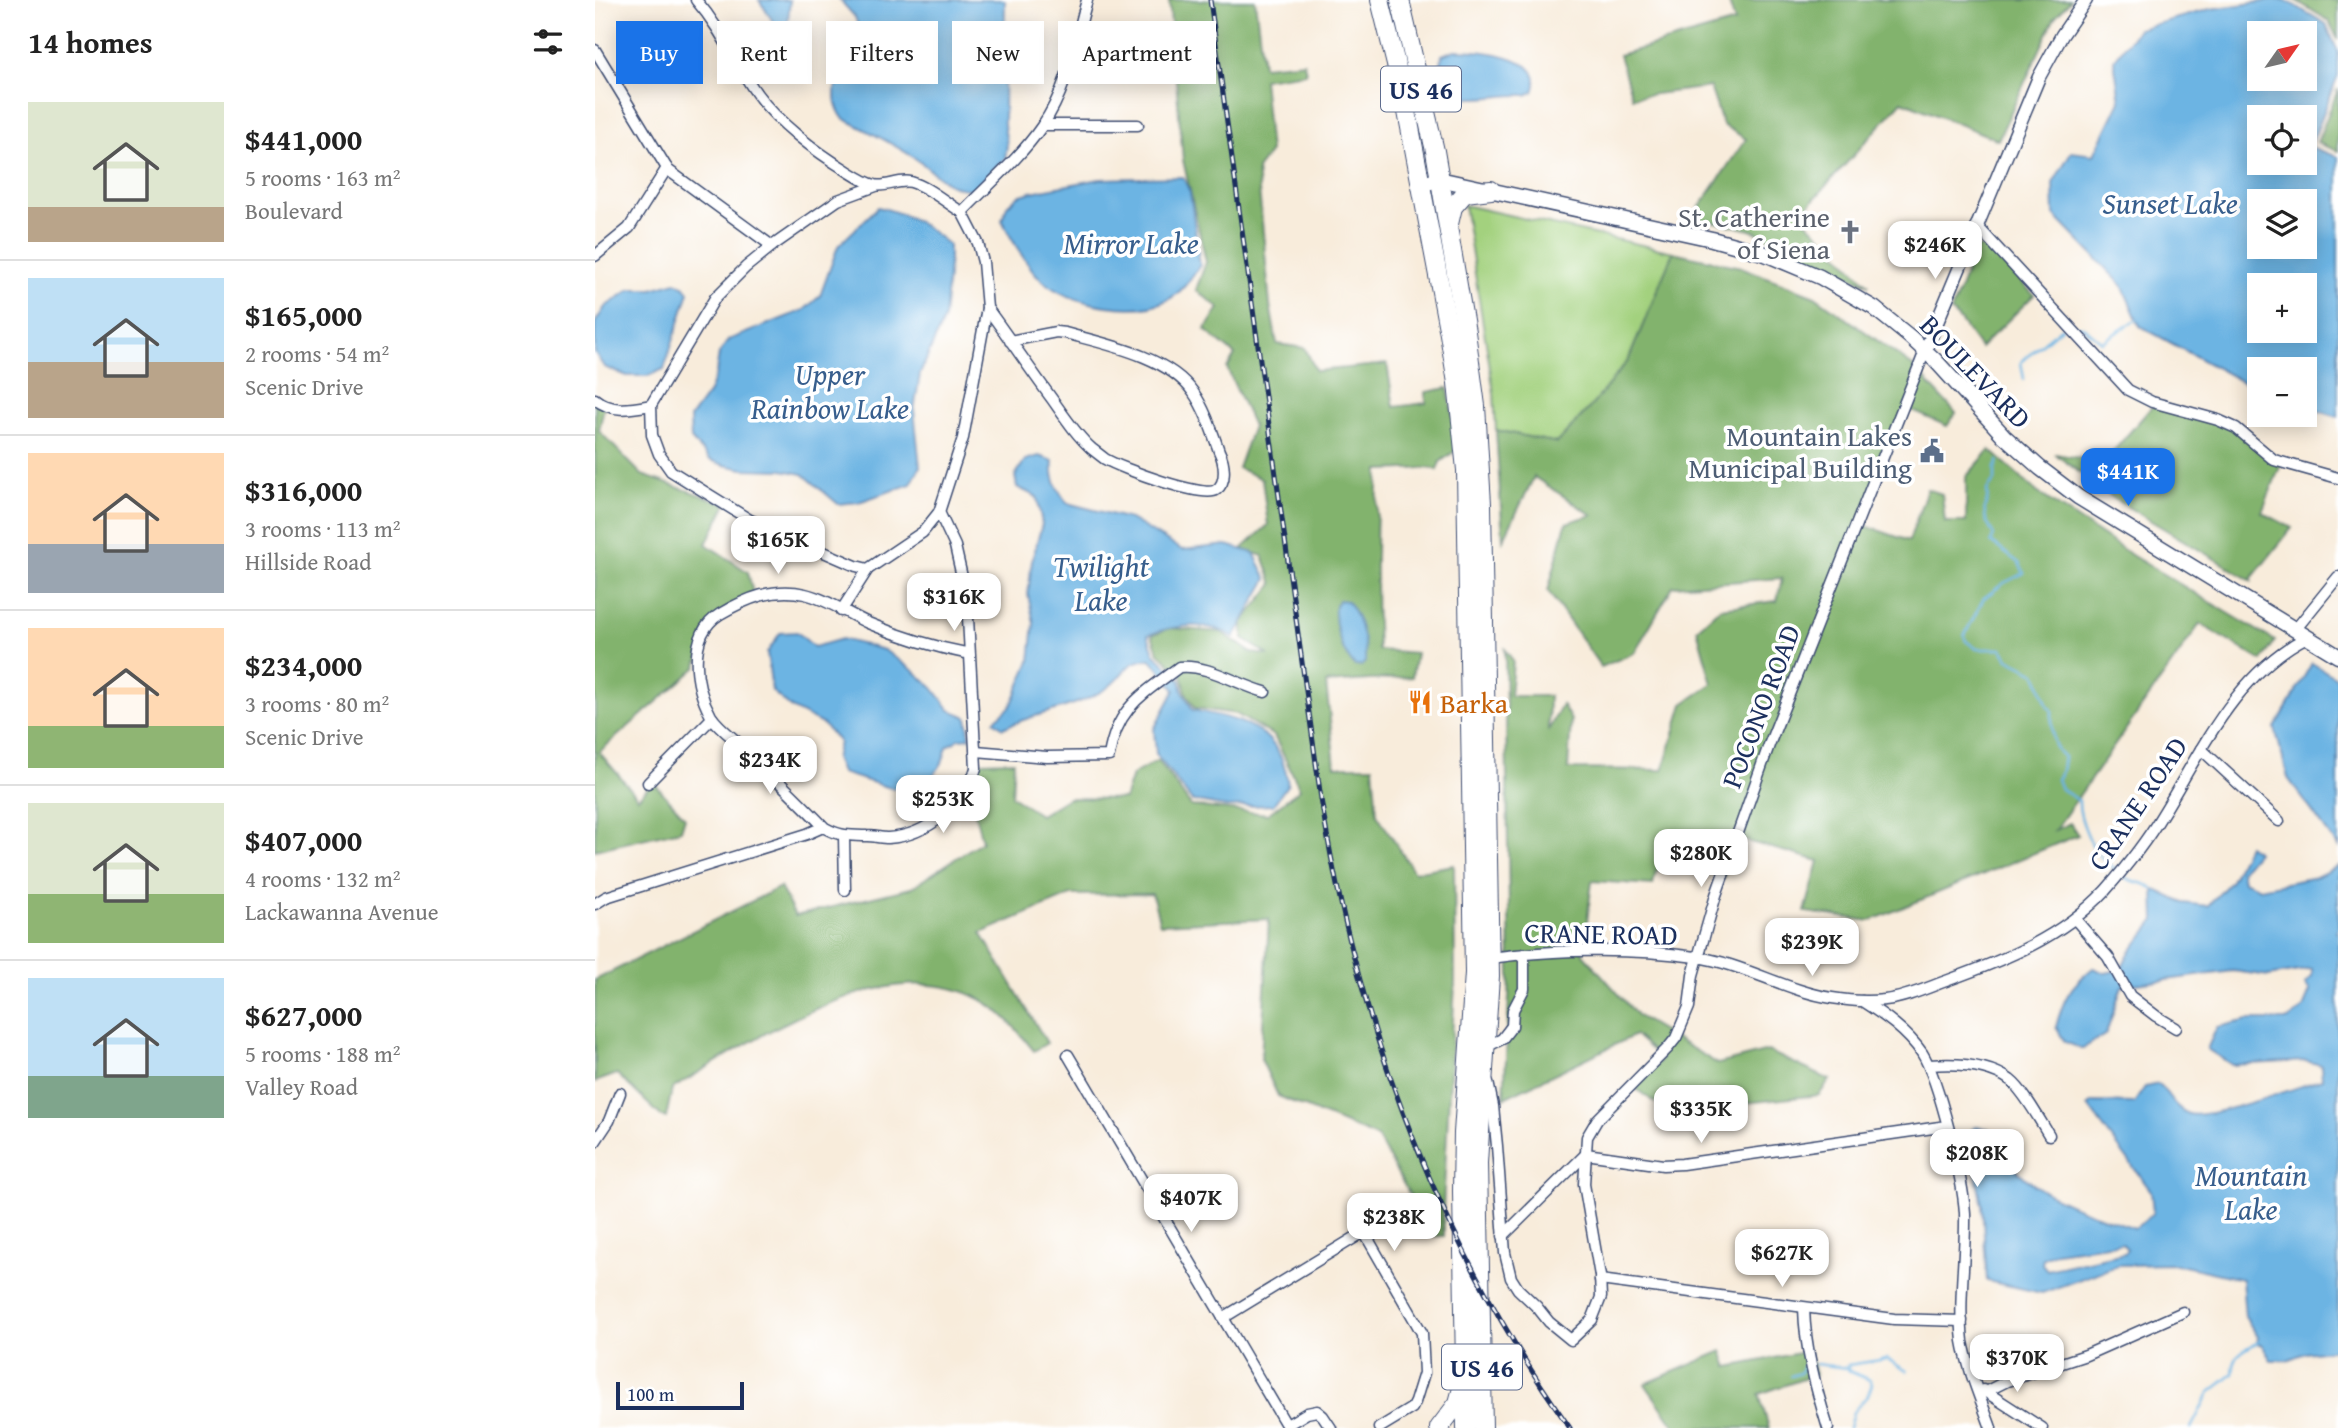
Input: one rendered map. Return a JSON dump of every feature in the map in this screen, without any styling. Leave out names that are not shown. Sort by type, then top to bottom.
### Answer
[{"type":"highway","name":"US 46","points":[[1380,0],[1405,102],[1452,352],[1466,470],[1474,981],[1463,1133],[1467,1428]]},
{"type":"highway","name":"US 46","points":[[1400,0],[1448,227],[1476,406],[1482,505],[1490,957],[1478,1163],[1483,1428]]},
{"type":"highway","points":[[1448,227],[1453,207],[1465,193],[1490,190]]},
{"type":"highway","points":[[1439,1428],[1458,1403],[1465,1374]]},
{"type":"main road","points":[[1421,185],[1439,178]]},
{"type":"main road","name":"BOULEVARD","points":[[1439,178],[1763,253],[1795,265],[1852,295],[1874,308],[1925,351],[2013,444],[2078,497],[2338,656]]},
{"type":"street","points":[[695,0],[713,19],[757,94],[775,116],[846,171],[876,186]]},
{"type":"street","points":[[962,212],[1043,125],[1066,77],[1087,0]]},
{"type":"street","name":"POCONO ROAD","points":[[1503,1236],[1511,1278],[1518,1289],[1549,1322],[1571,1340],[1584,1330],[1598,1309],[1601,1297],[1584,1184],[1587,1137],[1597,1120],[1676,1038],[1689,1007],[1697,957],[1724,869],[1769,745],[1976,225],[2039,77],[2062,35],[2086,0]]},
{"type":"street","points":[[595,50],[667,168],[772,246]]},
{"type":"street","points":[[1043,125],[1138,125]]},
{"type":"street","points":[[595,256],[629,228],[667,168]]},
{"type":"street","points":[[841,611],[868,569],[923,532],[940,512],[968,418],[987,308],[983,262],[978,243],[962,212],[909,181],[876,186],[838,200],[746,267],[715,298],[650,405],[654,443],[671,471],[750,520],[868,569]]},
{"type":"street","points":[[1976,225],[2127,390],[2152,402],[2218,420],[2236,428],[2274,460],[2338,478]]},
{"type":"street","points":[[987,308],[1010,341],[1068,421],[1089,447],[1106,460],[1207,493],[1215,491],[1221,485],[1224,478],[1222,456],[1200,403],[1177,375],[1155,362],[1065,333],[1056,332],[1010,341]]},
{"type":"street","points":[[595,399],[602,405],[622,410],[650,405]]},
{"type":"street","points":[[940,512],[955,546],[967,599],[976,768],[974,778],[953,804],[928,827],[888,838],[844,836],[823,827],[712,718],[697,676],[695,661],[707,627],[716,617],[746,601],[773,591],[806,594],[922,643],[969,654]]},
{"type":"street","name":"CRANE ROAD","points":[[1490,957],[1612,952],[1697,957],[1809,993],[1861,1001],[1895,999],[1995,963],[2058,931],[2075,919],[2122,872],[2162,816],[2201,749],[2249,680],[2301,634],[2338,578]]},
{"type":"street","points":[[976,751],[1047,757],[1109,757],[1121,717],[1179,667],[1200,668],[1265,692]]},
{"type":"street","points":[[648,783],[712,718]]},
{"type":"street","points":[[2201,749],[2279,821]]},
{"type":"street","points":[[595,904],[605,897],[823,827]]},
{"type":"street","points":[[844,836],[845,890]]},
{"type":"street","points":[[2075,919],[2111,961],[2124,988],[2144,1008],[2176,1028]]},
{"type":"street","points":[[1486,1047],[1502,1038],[1512,1026],[1513,1010],[1524,989],[1524,954]]},
{"type":"street","points":[[1861,1001],[1885,1016],[1909,1037],[1929,1065],[1947,1126],[1965,1211],[1962,1321],[1964,1343],[1981,1389],[1991,1428]]},
{"type":"street","points":[[1068,1055],[1288,1427],[1307,1413],[1317,1411],[1331,1428]]},
{"type":"street","points":[[1929,1065],[1963,1065],[1993,1072],[2011,1081],[2049,1135]]},
{"type":"street","points":[[1485,1066],[1493,1106],[1503,1236]]},
{"type":"street","points":[[595,1142],[609,1121],[620,1093]]},
{"type":"street","points":[[1503,1236],[1585,1155],[1663,1165],[1682,1164],[1947,1126]]},
{"type":"street","points":[[1223,1318],[1364,1232],[1422,1333],[1424,1349],[1424,1373],[1412,1408],[1380,1428]]},
{"type":"street","points":[[1600,1280],[1893,1319],[1962,1321]]},
{"type":"street","points":[[1804,1308],[1812,1366],[1828,1428]]},
{"type":"street","points":[[1981,1389],[2086,1355],[2183,1312]]},
{"type":"street","points":[[1981,1389],[2042,1428]]},
{"type":"green space","points":[[1169,0],[1255,0],[1263,66],[1304,62],[1306,73],[1263,79],[1270,152],[1257,169],[1270,305],[1277,344],[1305,348],[1316,371],[1387,364],[1394,407],[1426,403],[1426,392],[1448,388],[1455,451],[1440,462],[1437,470],[1379,470],[1376,560],[1378,650],[1416,653],[1412,677],[1326,683],[1335,766],[1373,766],[1377,814],[1414,872],[1454,865],[1455,983],[1443,1209],[1444,1236],[1433,1236],[1377,1137],[1278,1096],[1261,1059],[1269,919],[1160,924],[1152,894],[1071,895],[981,933],[1047,1043],[1034,1051],[1003,1015],[980,999],[943,987],[903,985],[862,993],[820,1007],[741,1047],[672,1089],[666,1118],[617,1074],[595,1082],[595,980],[780,887],[795,916],[911,888],[982,841],[969,790],[980,762],[1014,761],[1012,796],[1040,815],[1068,798],[1124,799],[1132,775],[1158,760],[1191,806],[1268,814],[1300,789],[1274,736],[1236,714],[1195,708],[1186,693],[1182,675],[1158,652],[1152,635],[1169,628],[1221,632],[1252,653],[1269,655],[1243,639],[1243,622],[1273,584],[1263,556],[1242,549],[1268,525],[1262,479],[1238,468],[1253,426],[1227,368],[1235,355],[1205,330],[1219,308],[1196,290],[1206,262],[1183,160],[1176,84],[1216,84],[1216,21],[1171,21]]},
{"type":"green space","points":[[1728,0],[2071,0],[2055,17],[1998,140],[1902,101],[1800,215],[1869,285],[1751,230],[1693,217],[1746,139],[1723,125],[1710,87],[1632,97],[1619,55],[1735,22]]},
{"type":"green space","points":[[2295,0],[2338,0],[2338,40],[2329,21]]},
{"type":"green space","points":[[2338,89],[2338,151],[2317,143]]},
{"type":"green space","points":[[1464,205],[1673,252],[1629,359],[1593,404],[1556,443],[1496,430],[1494,393]]},
{"type":"green space","points":[[1985,245],[2034,295],[1980,348],[1951,312],[1975,249]]},
{"type":"green space","points":[[1673,252],[1741,267],[1815,296],[1913,366],[1956,413],[1947,426],[1906,408],[1860,524],[1909,541],[1927,489],[1942,494],[1945,522],[1966,522],[1966,477],[1990,450],[2037,492],[2133,556],[2275,641],[2262,661],[2200,624],[2055,830],[2070,823],[2078,835],[1870,921],[1805,912],[1819,861],[1739,839],[1723,879],[1685,862],[1656,871],[1653,885],[1592,881],[1583,954],[1638,1016],[1718,1064],[1768,1051],[1830,1080],[1819,1095],[1698,1108],[1691,1128],[1633,1087],[1662,1059],[1635,1035],[1504,1098],[1510,976],[1505,649],[1513,661],[1510,696],[1549,696],[1548,731],[1562,704],[1571,720],[1568,769],[1663,770],[1683,704],[1712,684],[1697,629],[1720,608],[1777,601],[1782,578],[1673,586],[1634,653],[1601,667],[1548,591],[1566,523],[1592,515],[1534,477],[1503,540],[1496,430],[1557,443],[1629,359]]},
{"type":"green space","points":[[595,396],[604,407],[599,431],[642,475],[727,504],[706,544],[748,572],[754,597],[706,629],[697,667],[599,752],[638,798],[653,782],[685,817],[681,830],[595,850]]},
{"type":"green space","points":[[2156,402],[2227,425],[2281,464],[2262,512],[2292,528],[2251,579],[2253,582],[2116,500],[2055,454],[2104,462]]},
{"type":"green space","points":[[1722,1351],[1728,1367],[1809,1351],[1815,1375],[1759,1394],[1769,1428],[1676,1428],[1645,1384]]},
{"type":"water","points":[[759,0],[790,0],[788,21],[773,21]]},
{"type":"water","points":[[840,0],[1005,0],[1005,21],[952,21],[952,84],[1004,84],[1004,125],[1007,145],[1005,159],[973,189],[949,184],[907,153],[843,118],[837,107],[837,84],[938,84],[938,21],[856,21]]},
{"type":"water","name":"Sunset Lake","points":[[2275,0],[2285,0],[2326,24],[2338,52],[2338,76],[2317,129],[2317,105],[2247,105],[2247,175],[2317,175],[2317,150],[2338,157],[2338,417],[2317,411],[2317,357],[2247,357],[2247,384],[2140,326],[2122,285],[2054,215],[2053,183],[2071,152],[2094,155],[2120,101],[2114,60],[2138,29],[2210,9]]},
{"type":"water","points":[[1455,50],[1492,53],[1520,62],[1530,69],[1535,79],[1533,92],[1526,95],[1477,98],[1449,95],[1442,76],[1442,55]]},
{"type":"water","name":"Mirror Lake","points":[[1183,177],[1190,192],[1200,265],[1177,293],[1154,305],[1123,308],[1106,306],[1060,292],[1042,280],[1028,265],[1002,220],[1007,206],[1018,196],[1031,192],[1100,179]]},
{"type":"water","name":"Upper Rainbow Lake","points":[[878,207],[916,221],[949,245],[944,318],[920,374],[914,410],[920,467],[911,484],[859,502],[838,504],[803,474],[782,470],[743,469],[710,460],[691,439],[690,418],[709,392],[719,354],[728,340],[804,310],[820,296],[838,246]]},
{"type":"water","points":[[676,282],[689,292],[664,369],[648,376],[627,376],[604,367],[595,353],[595,323],[605,307],[631,289],[652,289]]},
{"type":"water","name":"Twilight Lake","points":[[1039,456],[1053,461],[1055,484],[1067,503],[1130,519],[1182,550],[1227,545],[1254,553],[1267,579],[1234,637],[1203,626],[1169,628],[1148,635],[1154,653],[1180,679],[1183,692],[1193,710],[1228,718],[1256,729],[1268,738],[1277,750],[1288,784],[1273,805],[1227,807],[1192,801],[1156,754],[1154,729],[1175,690],[1151,659],[1130,665],[1107,688],[1082,701],[1003,728],[994,721],[1011,706],[1030,661],[1034,623],[1028,595],[1032,561],[1042,524],[1037,497],[1017,487],[1015,476],[1025,460]]},
{"type":"water","points":[[1339,600],[1347,601],[1359,622],[1365,654],[1365,662],[1361,666],[1355,666],[1350,660],[1339,637],[1335,605]]},
{"type":"water","points":[[797,632],[814,647],[842,639],[884,650],[933,688],[950,710],[967,717],[970,738],[959,739],[947,747],[942,763],[934,775],[915,787],[894,789],[841,773],[835,759],[839,742],[824,725],[791,708],[772,691],[767,653],[780,633]]},
{"type":"water","points":[[2312,663],[2338,679],[2338,847],[2288,778],[2275,728]]},
{"type":"water","name":"Mountain Lake","points":[[2248,845],[2257,852],[2241,871],[2243,881],[2260,888],[2316,877],[2338,866],[2338,1349],[2305,1353],[2287,1360],[2271,1360],[2262,1345],[2257,1343],[2258,1337],[2245,1317],[2242,1279],[2175,1264],[2119,1265],[2042,1293],[1987,1281],[1982,1205],[1968,1134],[1975,1127],[1989,1129],[2000,1151],[2031,1183],[2070,1204],[2135,1228],[2153,1213],[2151,1191],[2088,1106],[2093,1102],[2134,1103],[2145,1087],[2158,1084],[2175,1105],[2189,1114],[2199,1115],[2254,1102],[2322,1079],[2321,1065],[2306,1061],[2232,1065],[2207,1049],[2217,1027],[2248,1020],[2289,1020],[2303,1008],[2310,991],[2305,984],[2312,976],[2312,969],[2269,976],[2233,971],[2122,986],[2106,1034],[2082,1049],[2065,1042],[2056,1027],[2069,994],[2085,975],[2093,968],[2105,973],[2120,970],[2155,920],[2154,889],[2183,903],[2208,906],[2231,881]],"holes":[[[2122,1243],[2127,1249],[2124,1253],[2047,1270],[2042,1264],[2043,1258],[2056,1252]]]},
{"type":"waterway","points":[[2077,326],[2082,326],[2102,342],[2139,318]]},
{"type":"waterway","points":[[2024,379],[2021,362],[2062,327]]},
{"type":"waterway","points":[[1998,461],[1995,480],[1987,490],[1985,511],[1994,535],[1991,542],[2019,563],[2024,573],[2004,583],[1984,598],[1964,636],[1966,641],[1977,649],[2002,649],[2008,659],[2036,673],[2048,707],[2052,710],[2054,742],[2064,757],[2062,771],[2057,779],[2061,789],[2079,801],[2092,844],[2101,857],[2117,871]]},
{"type":"waterway","points":[[2122,875],[2154,889]]},
{"type":"waterway","points":[[2191,1428],[2209,1393],[2233,1374],[2239,1354],[2258,1342]]},
{"type":"waterway","points":[[1849,1428],[1853,1412],[1868,1395],[1872,1384],[1870,1380],[1849,1371],[1848,1365],[1887,1359],[1907,1371]]},
{"type":"waterway","points":[[1791,1376],[1800,1373],[1803,1366],[1808,1364]]},
{"type":"waterway","points":[[1816,1364],[1847,1368]]},
{"type":"railway","points":[[1210,0],[1321,799],[1356,966],[1409,1128],[1442,1206],[1480,1282],[1523,1356],[1570,1428]]},
{"type":"place","name":"St. Catherine of Siena","points":[[1850,232]]},
{"type":"place","name":"Mountain Lakes Municipal Building","points":[[1932,451]]},
{"type":"place","name":"Barka","points":[[1420,702]]}]
